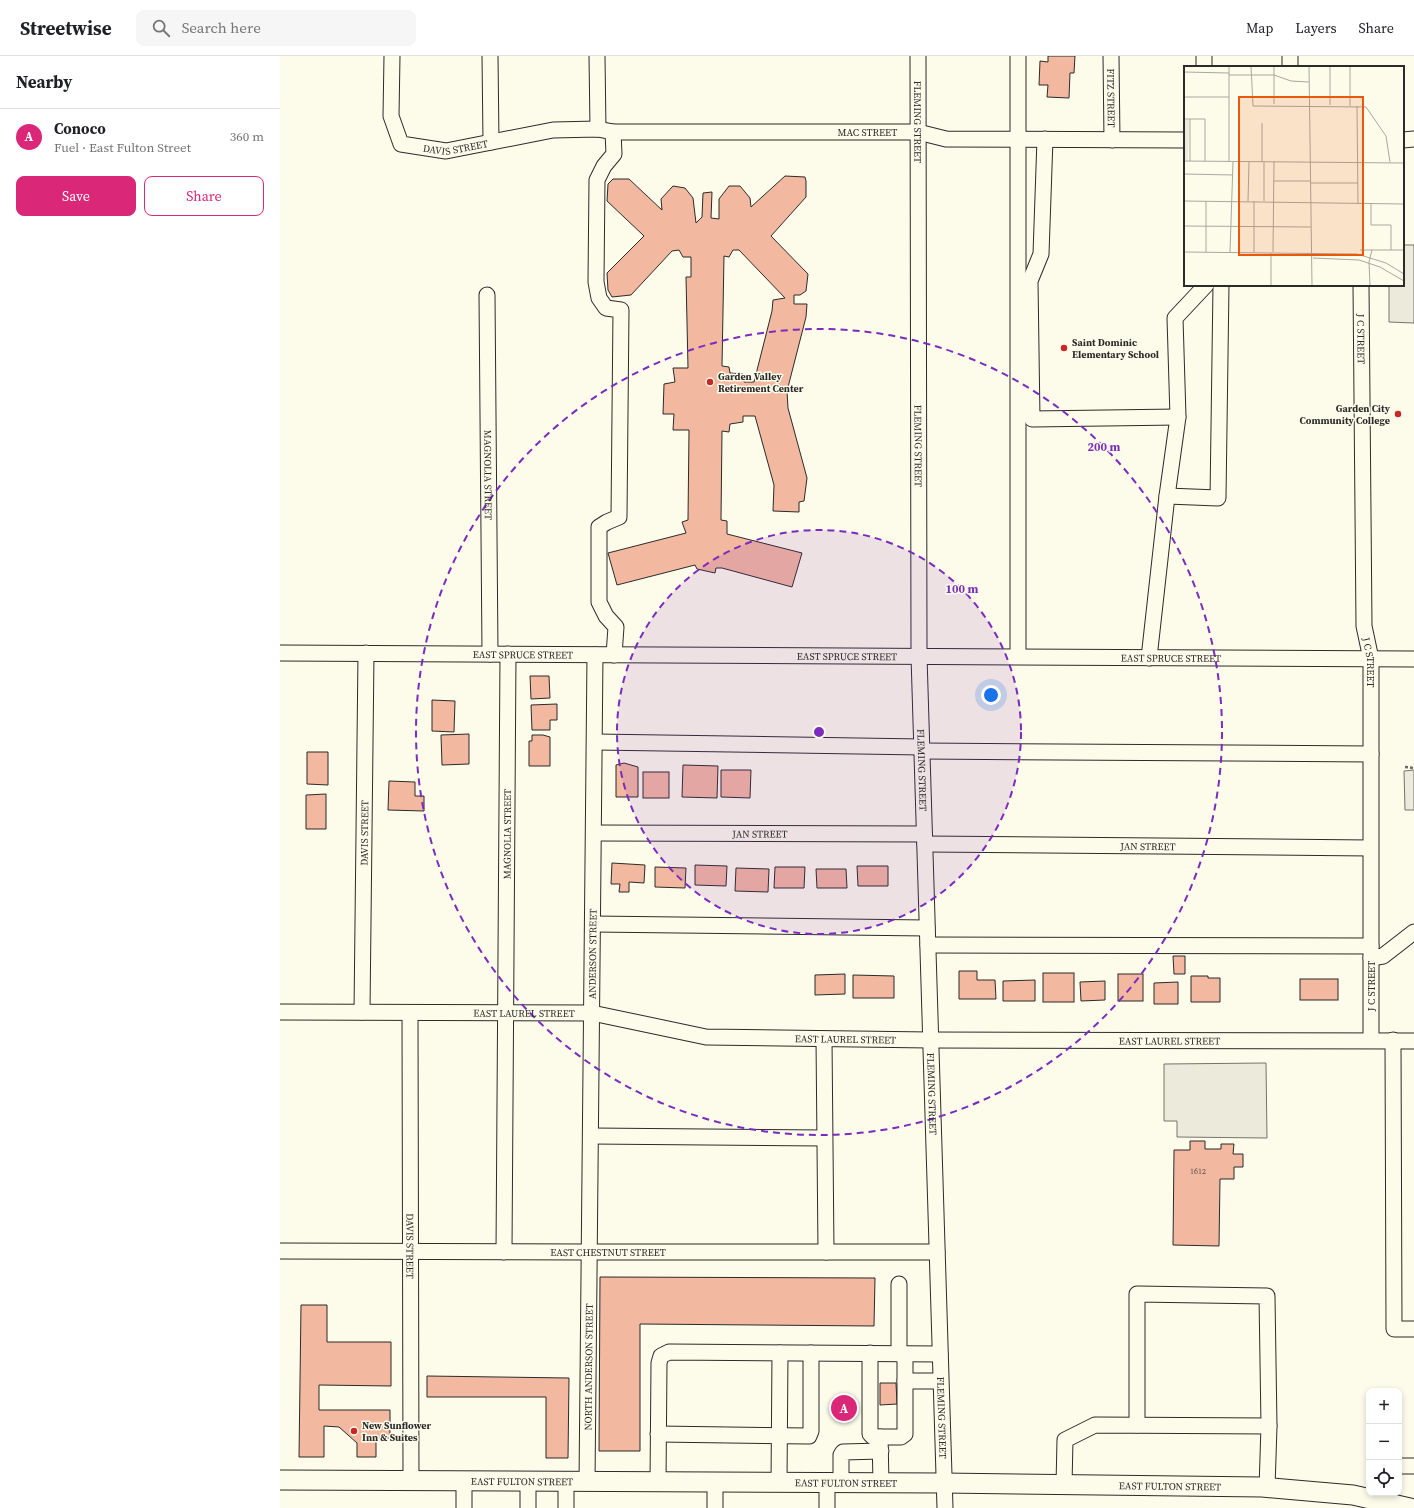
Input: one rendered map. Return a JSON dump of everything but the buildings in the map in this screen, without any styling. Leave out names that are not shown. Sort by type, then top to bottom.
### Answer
[{"type":"main road","name":"EAST FULTON STREET","points":[[280,1480],[464,1480],[658,1483],[943,1483],[1267,1488],[1353,1496],[1410,1508]]},
{"type":"street","name":"DAVIS STREET","points":[[392,56],[391,116],[401,144],[446,151],[554,130],[598,129]]},
{"type":"street","points":[[490,56],[491,142]]},
{"type":"street","points":[[597,56],[598,129]]},
{"type":"street","name":"FLEMING STREET","points":[[918,56],[919,656],[943,1483],[945,1508]]},
{"type":"street","points":[[1018,56],[1018,656]]},
{"type":"street","name":"FITZ STREET","points":[[1111,56],[1112,140]]},
{"type":"street","name":"MAC STREET","points":[[598,129],[613,132],[918,132],[946,138],[1184,140]]},
{"type":"street","points":[[613,132],[614,154],[604,166],[597,180],[596,282],[599,298],[606,308],[621,310],[619,517],[607,522],[599,528],[599,602],[606,616],[616,627],[614,655]]},
{"type":"street","points":[[1045,139],[1041,254],[1030,281],[1032,419],[1178,417]]},
{"type":"street","points":[[1404,140],[1414,139]]},
{"type":"street","points":[[1149,658],[1167,496],[1178,417],[1175,318],[1205,286]]},
{"type":"street","points":[[1167,496],[1218,498],[1221,286]]},
{"type":"street","name":"J C STREET","points":[[1361,286],[1364,626],[1371,659],[1371,1040]]},
{"type":"street","name":"MAGNOLIA STREET","points":[[487,295],[490,654]]},
{"type":"street","name":"EAST SPRUCE STREET","points":[[280,653],[1414,659]]},
{"type":"street","name":"DAVIS STREET","points":[[362,1012],[366,653]]},
{"type":"street","name":"MAGNOLIA STREET","points":[[504,1252],[508,654]]},
{"type":"street","name":"ANDERSON STREET","points":[[589,1252],[595,833],[595,655]]},
{"type":"street","points":[[595,742],[922,749],[1371,754]]},
{"type":"street","name":"JAN STREET","points":[[595,833],[1370,848]]},
{"type":"street","points":[[593,924],[927,928]]},
{"type":"street","points":[[928,945],[1371,952],[1383,956],[1414,932]]},
{"type":"street","name":"EAST LAUREL STREET","points":[[280,1012],[592,1013],[706,1037],[930,1040],[1414,1041]]},
{"type":"street","name":"DAVIS STREET","points":[[410,1012],[411,1480]]},
{"type":"street","points":[[824,1039],[826,1252]]},
{"type":"street","points":[[1393,1040],[1394,1329],[1414,1329]]},
{"type":"street","points":[[591,1136],[824,1138]]},
{"type":"street","name":"EAST CHESTNUT STREET","points":[[280,1251],[936,1252]]},
{"type":"street","name":"NORTH ANDERSON STREET","points":[[587,1482],[589,1252]]},
{"type":"street","points":[[827,1508],[843,1452],[880,1444],[901,1437],[905,1434],[905,1381],[902,1354],[899,1284]]},
{"type":"street","points":[[1137,1425],[1137,1294],[1267,1296],[1269,1426],[1267,1488]]},
{"type":"street","points":[[658,1483],[659,1363],[661,1356],[669,1352],[940,1354]]},
{"type":"street","points":[[779,1483],[780,1353]]},
{"type":"street","points":[[658,1434],[809,1436],[812,1353]]},
{"type":"street","points":[[870,1353],[870,1434],[880,1444],[881,1483]]},
{"type":"street","points":[[905,1381],[940,1381]]},
{"type":"street","points":[[1064,1485],[1065,1440],[1095,1424],[1269,1426]]},
{"type":"street","points":[[1402,1466],[1414,1466]]},
{"type":"street","points":[[464,1480],[464,1508]]},
{"type":"street","points":[[528,1481],[528,1508]]},
{"type":"street","points":[[566,1482],[566,1508]]},
{"type":"street","points":[[715,1483],[715,1508]]},
{"type":"path","points":[[1405,767],[1414,768]]},
{"type":"shaded area","points":[[1404,245],[1414,245],[1414,323],[1389,322],[1389,286],[1404,286]]},
{"type":"shaded area","points":[[1414,770],[1414,810],[1405,810],[1404,771]]},
{"type":"shaded area","points":[[1266,1063],[1267,1138],[1177,1137],[1177,1121],[1164,1121],[1164,1064]]},
{"type":"place","name":"Saint Dominic Elementary School","points":[[1064,348]]},
{"type":"place","name":"Garden Valley Retirement Center","points":[[710,382]]},
{"type":"place","name":"Garden City Community College","points":[[1398,414]]},
{"type":"place","name":"Conoco","points":[[844,1408]]},
{"type":"place","name":"New Sunflower Inn & Suites","points":[[354,1431]]}]
